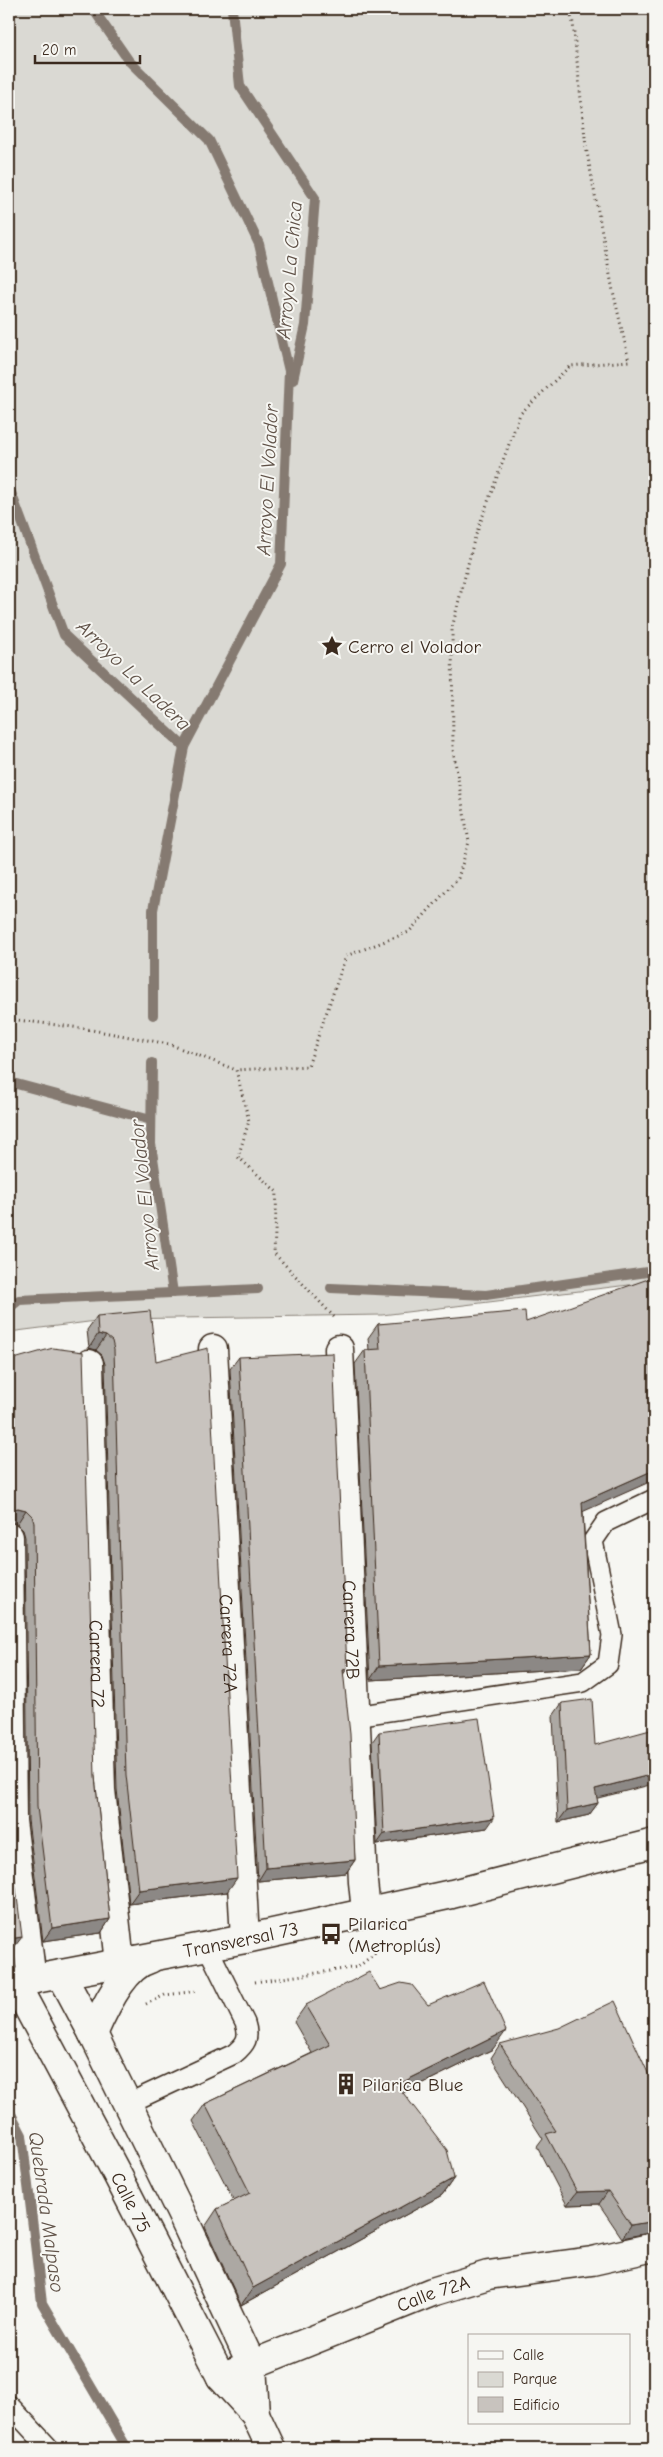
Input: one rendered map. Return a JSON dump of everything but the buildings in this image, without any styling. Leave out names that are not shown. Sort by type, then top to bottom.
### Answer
[{"type":"street","name":"Carrera 72A","points":[[213,1349],[245,1938]]},
{"type":"street","name":"Carrera 72B","points":[[339,1349],[363,1882],[366,1912]]},
{"type":"street","name":"Carrera 72","points":[[89,1364],[101,1790],[120,1963]]},
{"type":"street","points":[[9,1537],[12,1821],[19,1982]]},
{"type":"street","name":"Transversal 73","points":[[19,1982],[207,1946],[452,1894],[654,1843]]},
{"type":"street","points":[[93,2034],[109,1999],[127,1976],[145,1960],[175,1952]]},
{"type":"street","name":"Calle 75","points":[[60,1974],[93,2034],[181,2213],[252,2365],[256,2414],[271,2448]]},
{"type":"street","name":"Calle 75","points":[[19,1982],[221,2377],[256,2414]]},
{"type":"street","points":[[118,2176],[153,2157]]},
{"type":"street","name":"Calle 72A","points":[[221,2377],[432,2292],[488,2275],[592,2261],[654,2247]]},
{"type":"lane","points":[[356,1716],[584,1682],[608,1664],[612,1635],[593,1542],[606,1522],[654,1500]]},
{"type":"lane","points":[[127,2104],[234,2054],[244,2046],[249,2035],[245,2023],[207,1946]]},
{"type":"lane","points":[[9,2405],[48,2448]]},
{"type":"path","points":[[9,1019],[81,1028],[168,1044],[236,1070],[308,1066],[346,956],[409,932],[458,878],[469,842],[453,750],[452,628],[474,540],[520,414],[570,366],[629,361],[613,291],[586,147],[573,23],[569,9]]},
{"type":"path","points":[[236,1070],[249,1121],[238,1157],[277,1192],[274,1253],[334,1316],[339,1349]]},
{"type":"green space","name":"Cerro el Volador","points":[[9,9],[654,9],[654,1287],[645,1283],[382,1315],[112,1319],[9,1332]]},
{"type":"waterway","name":"Arroyo El Volador","points":[[93,9],[129,61],[209,140],[259,244],[289,371],[281,564],[184,747],[153,910],[153,1015]]},
{"type":"waterway","name":"Arroyo La Chica","points":[[232,9],[240,86],[315,198],[305,325],[293,380]]},
{"type":"waterway","name":"Arroyo La Ladera","points":[[9,487],[64,635],[184,747]]},
{"type":"waterway","name":"Arroyo El Volador","points":[[152,1063],[151,1144],[173,1293]]},
{"type":"waterway","points":[[9,1082],[151,1120]]},
{"type":"waterway","points":[[331,1288],[486,1295],[654,1271]]},
{"type":"waterway","points":[[9,1308],[19,1300],[258,1289]]},
{"type":"waterway","name":"Quebrada Malpaso","points":[[9,2110],[22,2135],[42,2303],[127,2448]]},
{"type":"place","name":"Cerro el Volador","points":[[332,646]]},
{"type":"place","name":"Pilarica (Metroplús)","points":[[331,1934]]},
{"type":"place","name":"Pilarica Blue","points":[[346,2084]]}]
